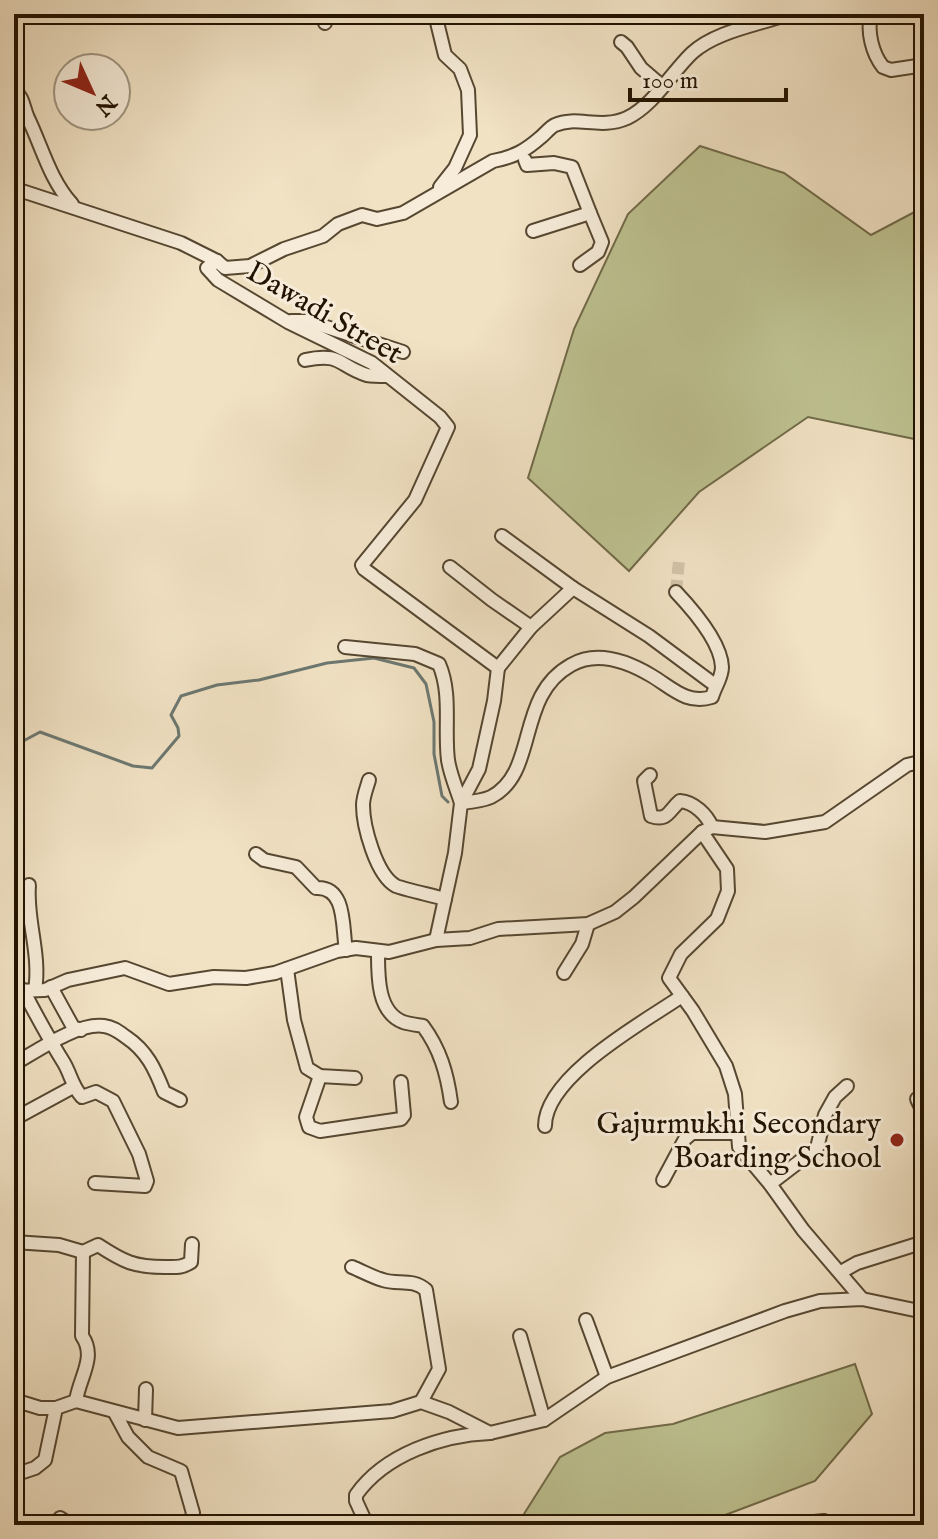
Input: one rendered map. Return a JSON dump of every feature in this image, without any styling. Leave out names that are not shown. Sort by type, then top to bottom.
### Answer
[{"type":"street","points":[[430,199],[455,168],[470,135],[468,90],[460,69],[445,55],[435,14]]},
{"type":"street","points":[[14,193],[22,191],[74,206],[181,243],[225,268],[250,266],[284,249],[323,236],[338,224],[362,215],[377,219],[403,213],[493,161],[524,152],[555,125],[575,121],[599,125],[624,119],[635,113],[695,50],[725,35],[788,14]]},
{"type":"street","points":[[871,14],[869,24],[874,52],[883,67],[891,70],[924,65]]},
{"type":"street","points":[[621,42],[641,68],[662,86]]},
{"type":"street","points":[[14,90],[22,96],[58,189],[74,206]]},
{"type":"street","points":[[525,160],[527,165],[554,163],[572,167],[602,242],[598,252],[580,265]]},
{"type":"street","points":[[533,231],[590,213]]},
{"type":"street","name":"Dawadi Street","points":[[217,261],[207,268],[218,280],[288,322],[372,363],[440,417],[448,427],[415,500],[362,565],[498,668]]},
{"type":"street","points":[[288,322],[308,321],[403,352]]},
{"type":"street","points":[[305,360],[324,356],[338,359],[368,375],[387,376]]},
{"type":"street","points":[[502,536],[715,685]]},
{"type":"street","points":[[450,567],[531,627]]},
{"type":"street","points":[[436,940],[461,803],[479,769],[498,668],[531,627],[573,588]]},
{"type":"street","points":[[461,803],[488,799],[504,789],[514,774],[537,701],[548,682],[572,664],[598,656],[611,658],[651,676],[670,691],[699,701],[712,697],[720,679],[720,657],[704,626],[676,592]]},
{"type":"street","points":[[345,647],[415,654],[439,664],[444,675],[448,717],[448,761],[461,803]]},
{"type":"street","points":[[707,830],[765,832],[825,822],[907,765],[924,761]]},
{"type":"street","points":[[24,990],[51,987],[68,980],[125,968],[169,984],[214,977],[246,978],[346,950],[389,952],[436,940],[470,938],[498,929],[588,924],[615,912],[634,897],[707,830],[709,819],[689,802],[680,801],[667,816],[660,819],[651,816],[644,789],[644,781],[650,775]]},
{"type":"street","points":[[369,780],[363,805],[367,834],[383,871],[395,886],[445,899]]},
{"type":"street","points":[[707,830],[727,869],[728,891],[717,919],[681,954],[669,978],[726,1066],[735,1094],[739,1147],[803,1230],[862,1299]]},
{"type":"street","points":[[256,854],[264,860],[296,867],[316,888],[325,888],[334,893],[344,921],[346,950]]},
{"type":"street","points":[[24,990],[37,977],[29,885]]},
{"type":"street","points":[[564,973],[582,944],[588,924]]},
{"type":"street","points":[[378,952],[384,1003],[400,1022],[423,1026],[433,1039],[448,1077],[451,1102]]},
{"type":"street","points":[[287,969],[294,1020],[307,1068],[320,1076],[355,1078]]},
{"type":"street","points":[[51,987],[73,1027],[81,1030]]},
{"type":"street","points":[[24,990],[50,1044],[66,1066],[73,1087],[82,1097],[96,1092],[113,1101],[139,1154],[147,1181],[145,1186],[95,1183]]},
{"type":"street","points":[[545,1126],[545,1118],[563,1083],[595,1054],[682,996]]},
{"type":"street","points":[[14,1064],[81,1030],[94,1025],[107,1026],[139,1045],[153,1065],[164,1092],[180,1100]]},
{"type":"street","points":[[320,1076],[306,1117],[309,1127],[320,1131],[401,1119],[404,1115],[401,1082]]},
{"type":"street","points":[[770,1184],[817,1148],[825,1115],[835,1097],[847,1086]]},
{"type":"street","points":[[14,1119],[73,1087]]},
{"type":"street","points":[[917,1099],[924,1114]]},
{"type":"street","points":[[663,1180],[685,1139],[692,1133],[738,1133]]},
{"type":"street","points":[[14,1242],[59,1245],[83,1252],[98,1245],[131,1264],[146,1268],[177,1268],[191,1262],[192,1244]]},
{"type":"street","points":[[841,1272],[857,1263],[924,1242]]},
{"type":"street","points":[[76,1401],[89,1358],[89,1346],[82,1336],[83,1252]]},
{"type":"street","points":[[352,1267],[387,1282],[404,1281],[423,1286],[426,1290],[439,1369],[421,1402]]},
{"type":"street","points":[[367,1525],[356,1501],[356,1495],[365,1482],[421,1447],[465,1434],[490,1433],[544,1420],[607,1377],[820,1301],[862,1299],[924,1312]]},
{"type":"street","points":[[586,1320],[607,1377]]},
{"type":"street","points":[[520,1336],[544,1420]]},
{"type":"street","points":[[145,1420],[146,1389]]},
{"type":"street","points":[[14,1400],[40,1408],[56,1408],[76,1401],[178,1428],[392,1411],[421,1402],[490,1433]]},
{"type":"street","points":[[14,1475],[35,1468],[45,1460],[56,1408]]},
{"type":"street","points":[[115,1413],[128,1437],[148,1457],[181,1471],[193,1513],[190,1525]]},
{"type":"street","points":[[785,1525],[824,1521],[825,1525]]},
{"type":"green space","points":[[700,146],[784,173],[871,235],[924,207],[924,441],[808,417],[699,492],[629,571],[528,478],[574,329],[628,214]]},
{"type":"green space","points":[[855,1364],[872,1414],[815,1481],[712,1520],[679,1525],[517,1525],[560,1457],[605,1433],[673,1424]]},
{"type":"waterway","points":[[14,746],[40,732],[133,766],[152,768],[179,736],[171,715],[181,696],[217,685],[259,680],[327,663],[374,658],[414,668],[426,684],[434,722],[434,754],[442,796],[448,802]]},
{"type":"tunnel","points":[[676,592],[679,560]]},
{"type":"place","name":"Gajurmukhi Secondary Boarding School","points":[[897,1140]]}]
